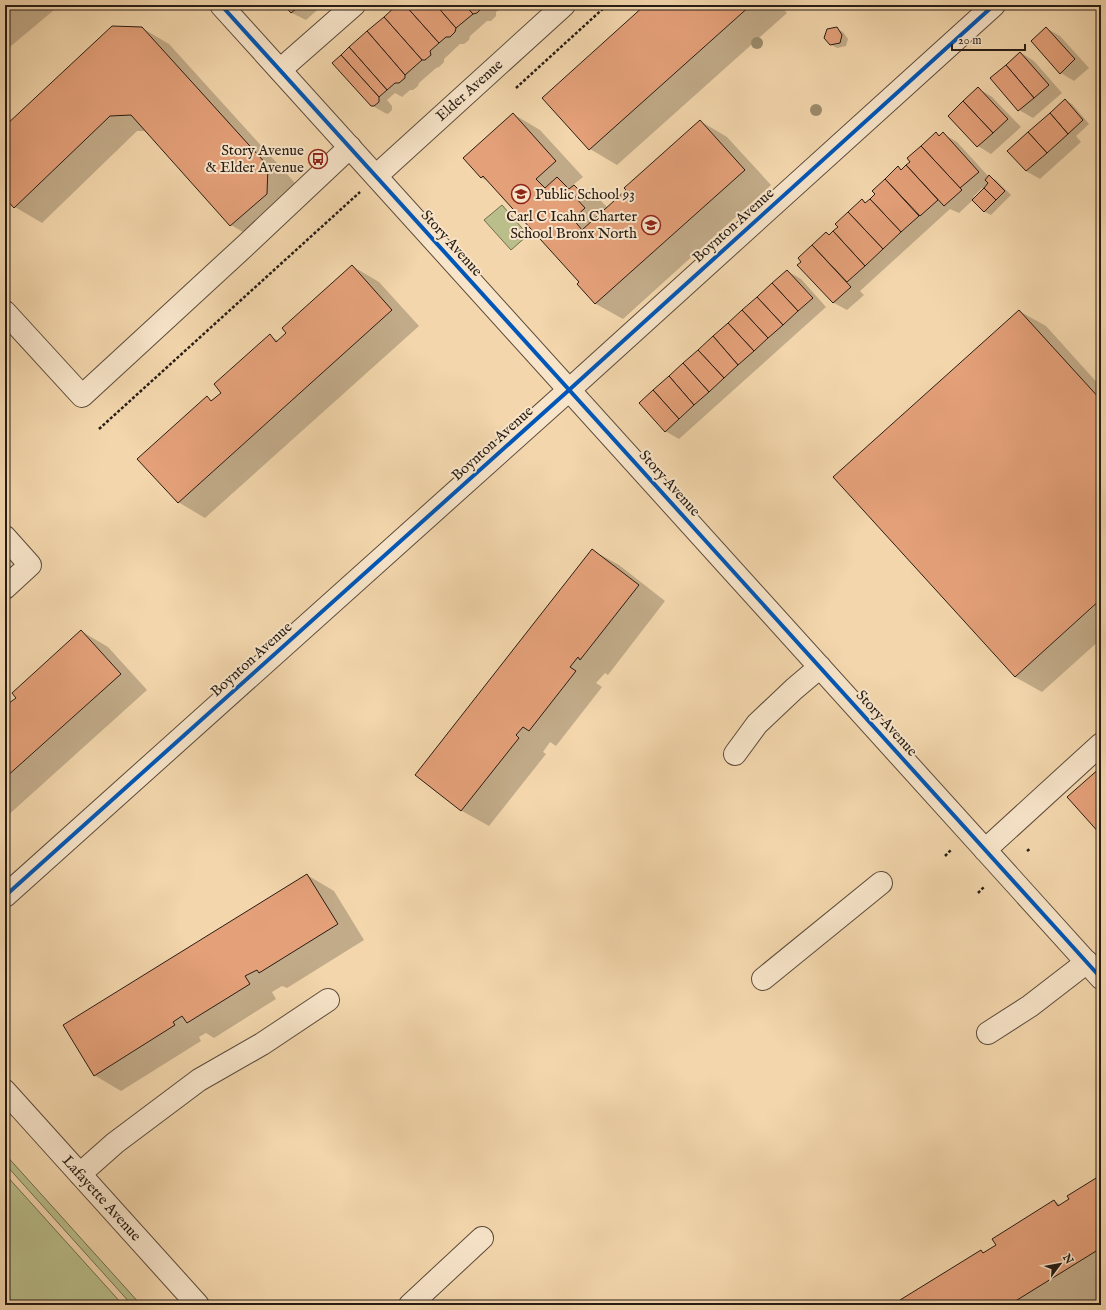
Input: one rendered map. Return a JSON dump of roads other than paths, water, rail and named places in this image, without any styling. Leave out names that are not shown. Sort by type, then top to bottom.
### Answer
[{"type":"street","name":"Story Avenue","points":[[221,5],[1101,978]]},
{"type":"street","points":[[280,70],[354,5]]},
{"type":"street","name":"Elder Avenue","points":[[376,176],[564,5]]},
{"type":"street","name":"Boynton Avenue","points":[[5,896],[569,390],[994,5]]},
{"type":"street","points":[[5,312],[82,396],[350,147]]},
{"type":"street","points":[[5,537],[30,565],[5,588]]},
{"type":"street","points":[[735,754],[757,724],[820,667]]},
{"type":"street","points":[[985,850],[1101,744]]},
{"type":"street","points":[[763,979],[881,883]]},
{"type":"street","points":[[988,1033],[1030,1006],[1086,962]]},
{"type":"street","points":[[80,1174],[115,1144],[198,1080],[262,1044],[328,1000]]},
{"type":"street","name":"Lafayette Avenue","points":[[5,1091],[198,1305]]},
{"type":"street","points":[[410,1305],[482,1238]]},
{"type":"place","name":"Story Avenue & Elder Avenue","points":[[318,159]]},
{"type":"place","name":"Public School 93","points":[[521,194]]},
{"type":"place","name":"Carl C Icahn Charter School Bronx North","points":[[651,225]]}]
